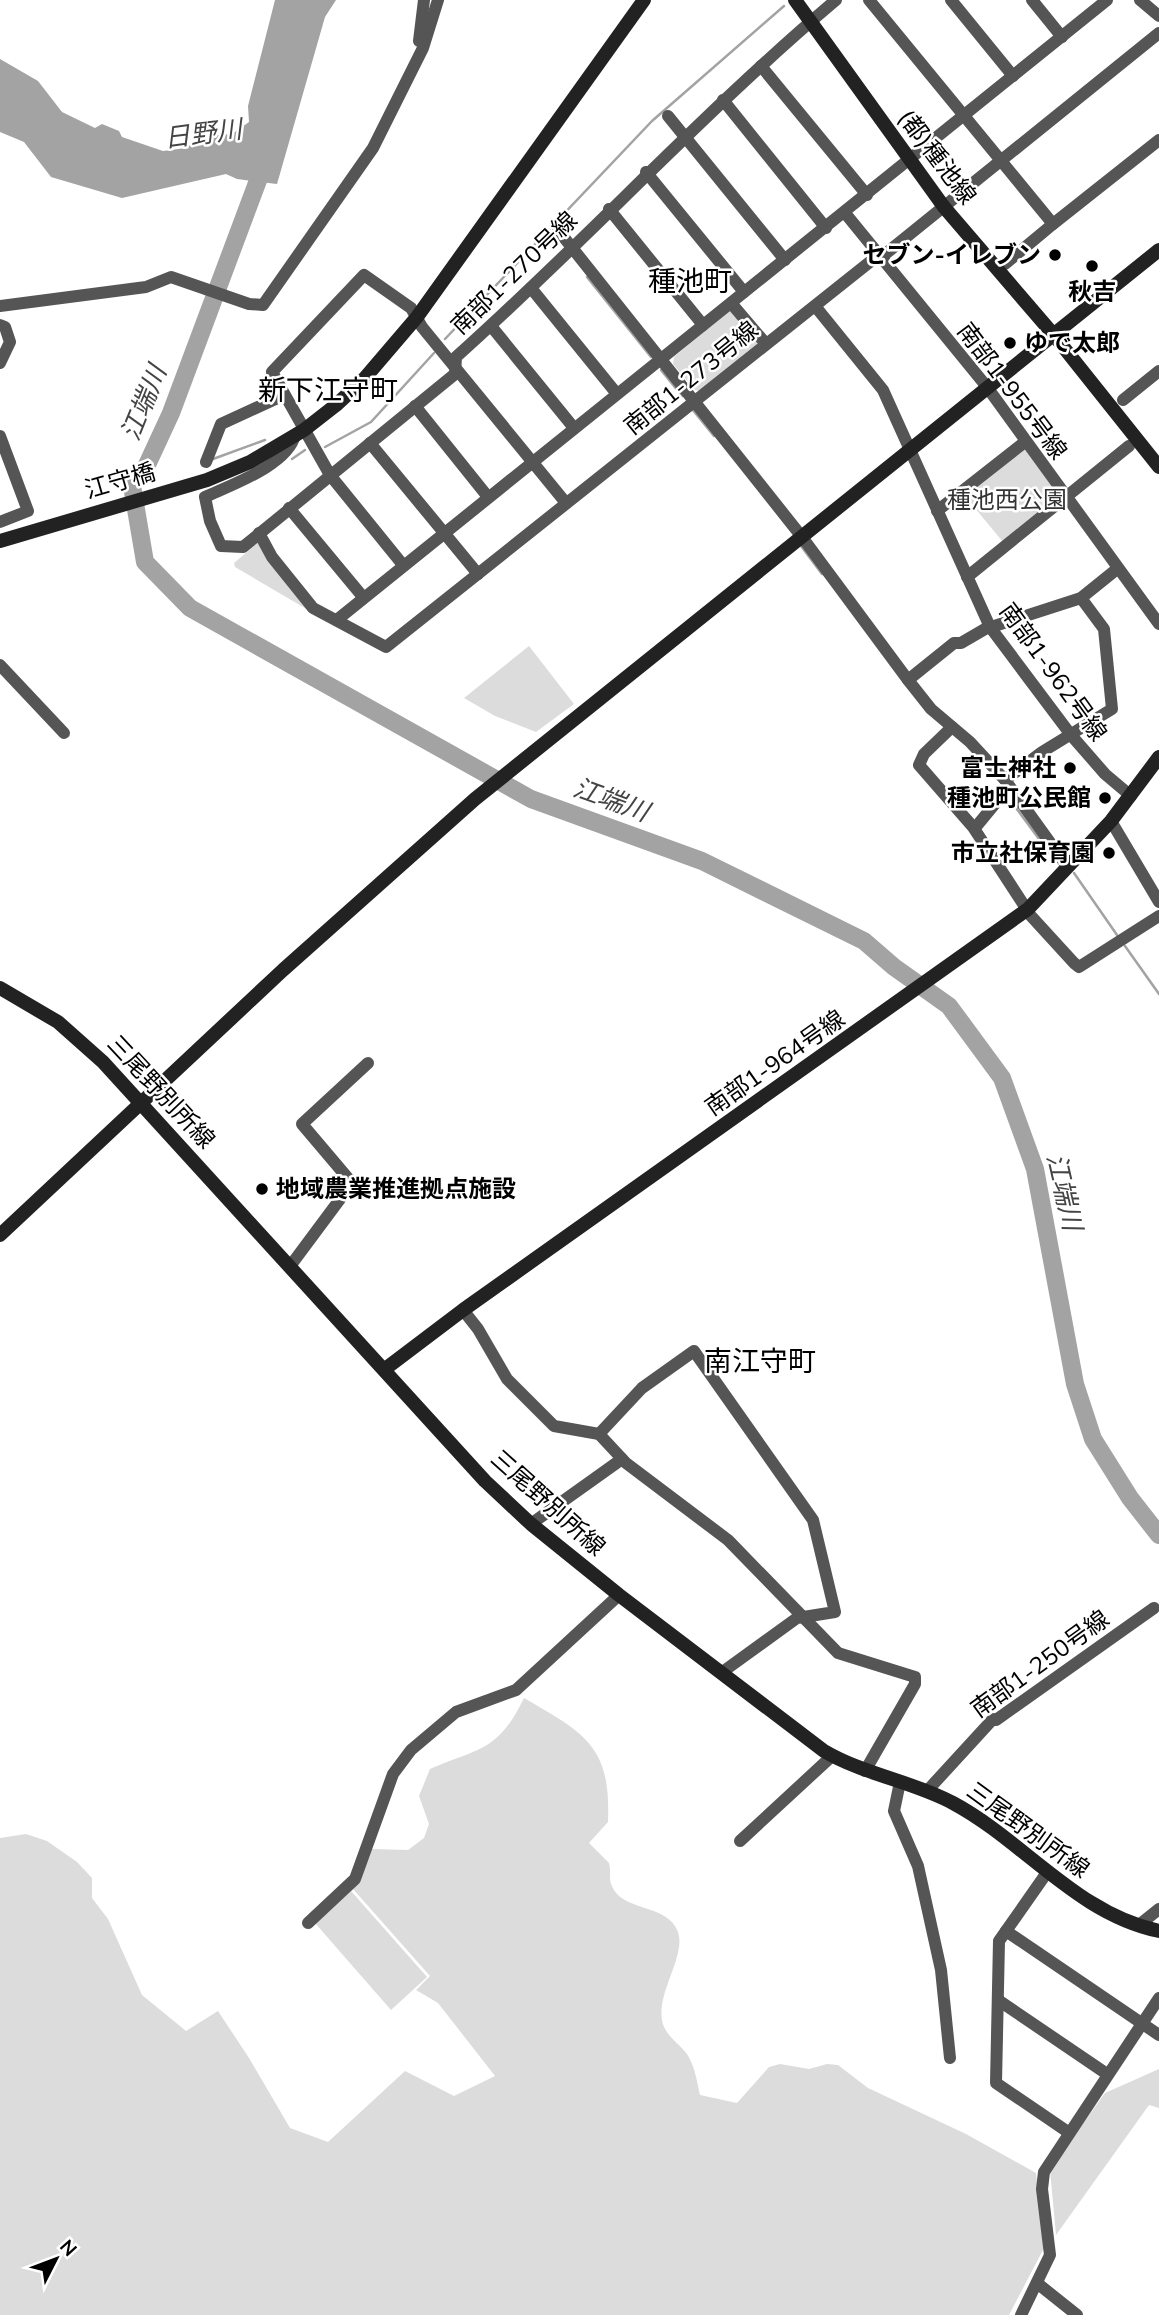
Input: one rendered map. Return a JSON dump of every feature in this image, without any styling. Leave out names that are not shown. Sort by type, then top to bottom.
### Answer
[{"type":"street","points":[[415,64],[424,0]]},
{"type":"street","points":[[0,306],[146,287],[171,276],[249,304],[263,305],[373,148],[423,48],[438,0]]},
{"type":"street","name":"江守橋","points":[[0,541],[207,480],[250,462],[299,433],[364,379],[417,317],[644,0]]},
{"type":"street","name":"(都)種池線","points":[[795,0],[944,207],[1053,334],[1159,467]]},
{"type":"street","name":"南部1-270号線","points":[[299,433],[292,447],[278,460],[205,497],[210,522],[221,546],[243,547],[455,374],[456,357],[531,288],[684,135],[836,0]]},
{"type":"street","points":[[869,0],[1053,224]]},
{"type":"street","points":[[951,0],[1013,76]]},
{"type":"street","points":[[1032,0],[1062,37]]},
{"type":"street","points":[[338,619],[1107,0]]},
{"type":"street","points":[[1140,0],[1159,16]]},
{"type":"street","name":"南部1-273号線","points":[[258,533],[272,557],[313,608],[338,619],[386,648],[766,344],[944,207],[1159,33]]},
{"type":"street","points":[[761,66],[867,195]]},
{"type":"street","points":[[723,100],[825,228]]},
{"type":"street","points":[[668,116],[785,260]]},
{"type":"street","points":[[1004,264],[1159,140]]},
{"type":"street","points":[[646,172],[744,292]]},
{"type":"street","points":[[610,209],[703,326]]},
{"type":"street","name":"南部1-955号線","points":[[845,213],[987,387],[1159,624]]},
{"type":"street","points":[[558,230],[802,537],[908,680],[932,709],[1007,784],[1068,866]]},
{"type":"street","points":[[0,1236],[397,865],[670,634],[802,537],[1159,250]]},
{"type":"street","points":[[403,565],[299,433],[272,372],[364,275],[411,308],[422,327],[566,503]]},
{"type":"street","points":[[531,288],[617,394]]},
{"type":"street","points":[[731,303],[766,344]]},
{"type":"street","name":"南部1-962号線","points":[[815,306],[883,390],[990,627],[1071,735],[1105,774],[1131,796]]},
{"type":"street","points":[[0,325],[5,327],[10,342],[0,363]]},
{"type":"street","points":[[491,326],[574,428]]},
{"type":"street","points":[[1123,400],[1159,370]]},
{"type":"street","points":[[206,462],[222,424],[284,395]]},
{"type":"street","points":[[415,406],[488,497]]},
{"type":"street","points":[[0,436],[2,452],[28,511],[0,522]]},
{"type":"street","points":[[937,511],[1026,441]]},
{"type":"street","points":[[370,443],[478,574]]},
{"type":"street","points":[[967,577],[1129,446]]},
{"type":"street","points":[[289,508],[363,597]]},
{"type":"street","points":[[908,680],[954,643],[961,643],[990,627],[1081,598],[1117,569]]},
{"type":"street","points":[[975,828],[1019,768],[1112,709],[1104,629],[1081,598]]},
{"type":"street","points":[[0,665],[64,733]]},
{"type":"street","points":[[952,727],[924,754],[919,765],[975,828],[1028,909],[1079,967],[1159,916]]},
{"type":"street","name":"南部1-964号線","points":[[385,1369],[463,1310],[888,1011],[1028,909],[1111,821],[1157,765]]},
{"type":"street","points":[[1111,821],[1159,902]]},
{"type":"street","name":"三尾野別所線","points":[[0,988],[40,1010],[79,1038],[291,1265],[485,1481],[531,1524],[619,1595],[832,1756],[865,1771],[927,1791],[975,1816],[1091,1903],[1159,1931]]},
{"type":"street","points":[[291,1265],[352,1183],[302,1124],[368,1063]]},
{"type":"street","points":[[463,1310],[478,1328],[507,1379],[554,1426],[599,1434],[622,1459],[728,1540],[838,1653],[915,1677],[915,1684],[865,1771]]},
{"type":"street","points":[[599,1434],[642,1388],[694,1351],[813,1520],[835,1612],[801,1616],[721,1673]]},
{"type":"street","points":[[531,1524],[622,1459]]},
{"type":"street","points":[[308,1923],[355,1879],[393,1774],[411,1750],[456,1712],[516,1690],[619,1595]]},
{"type":"street","name":"南部1-250号線","points":[[927,1791],[993,1718],[996,1720],[1154,1608]]},
{"type":"street","points":[[740,1840],[832,1756]]},
{"type":"street","points":[[900,1782],[894,1811],[918,1866],[941,1969],[950,2058]]},
{"type":"street","points":[[1048,1871],[999,1941],[996,2083],[1068,2132]]},
{"type":"street","points":[[1139,1925],[1159,1912]]},
{"type":"street","points":[[1006,1931],[1159,2035]]},
{"type":"street","points":[[1021,2315],[1050,2255],[1042,2189],[1044,2172],[1159,1998]]},
{"type":"street","points":[[998,2000],[1107,2074]]},
{"type":"street","points":[[1037,2283],[1077,2315]]},
{"type":"green space","points":[[729,311],[736,312],[758,339],[757,345],[701,391],[695,390],[673,364],[674,357]]},
{"type":"green space","name":"種池西公園","points":[[1023,449],[1027,450],[1058,493],[1058,498],[1003,542],[965,496]]},
{"type":"green space","points":[[260,541],[310,611],[235,567],[234,563]]},
{"type":"green space","points":[[529,646],[574,704],[536,732],[495,716],[464,698]]},
{"type":"green space","points":[[524,1698],[579,1733],[599,1759],[608,1796],[608,1822],[589,1843],[609,1863],[610,1882],[616,1893],[624,1900],[664,1916],[678,1932],[678,1952],[664,1998],[662,2020],[669,2034],[690,2059],[700,2095],[737,2103],[769,2067],[780,2064],[809,2069],[827,2064],[838,2065],[868,2088],[966,2134],[1036,2173],[1044,2248],[1009,2315],[0,2315],[0,1838],[26,1834],[47,1841],[77,1862],[92,1878],[92,1898],[108,1919],[142,1995],[186,2031],[218,2011],[290,2128],[328,2142],[405,2071],[454,2096],[495,2076],[438,2003],[416,1990],[430,1976],[353,1889],[372,1849],[408,1850],[424,1838],[429,1824],[419,1796],[430,1769],[474,1752],[495,1739],[505,1729]]},
{"type":"green space","points":[[351,1891],[427,1977],[391,2010],[315,1923]]},
{"type":"green space","points":[[1159,2069],[1159,2108],[1149,2105],[1056,2235],[1050,2170],[1105,2093]]},
{"type":"shaded area","points":[[275,0],[336,0],[325,17],[277,184],[237,179],[226,174],[122,198],[51,177],[24,142],[0,132],[0,59],[38,81],[62,112],[95,128],[102,124],[119,131],[122,137],[163,151],[186,148],[202,136],[232,134],[249,122],[248,106]]},
{"type":"waterway","points":[[445,339],[652,121],[784,6]]},
{"type":"waterway","name":"江端川","points":[[266,159],[171,413],[146,467],[131,480],[145,562],[190,608],[531,799],[702,861],[864,941],[894,967],[949,1006],[1002,1078],[1035,1169],[1075,1384],[1093,1439],[1130,1498],[1159,1535]]},
{"type":"waterway","points":[[587,277],[651,357]]},
{"type":"waterway","points":[[325,447],[371,422],[434,353]]},
{"type":"waterway","points":[[661,370],[682,396]]},
{"type":"waterway","points":[[692,409],[714,436]]},
{"type":"waterway","points":[[213,459],[265,440]]},
{"type":"waterway","points":[[292,459],[305,450]]},
{"type":"waterway","points":[[801,546],[822,574]]},
{"type":"waterway","points":[[1008,797],[1056,862]]},
{"type":"waterway","points":[[1074,873],[1117,935]]},
{"type":"waterway","points":[[1125,946],[1159,994]]},
{"type":"place","name":"セブン-イレブン","points":[[1055,255]]},
{"type":"place","name":"秋吉","points":[[1092,266]]},
{"type":"place","name":"ゆで太郎","points":[[1010,343]]},
{"type":"place","name":"富士神社","points":[[1070,768]]},
{"type":"place","name":"種池町公民館","points":[[1105,798]]},
{"type":"place","name":"市立社保育園","points":[[1109,853]]},
{"type":"place","name":"地域農業推進拠点施設","points":[[262,1189]]},
{"type":"district","name":"種池町","points":[[690,282]]},
{"type":"district","name":"新下江守町","points":[[328,391]]},
{"type":"district","name":"南江守町","points":[[760,1362]]},
{"type":"water label","name":"日野川","points":[[203,134]]}]
